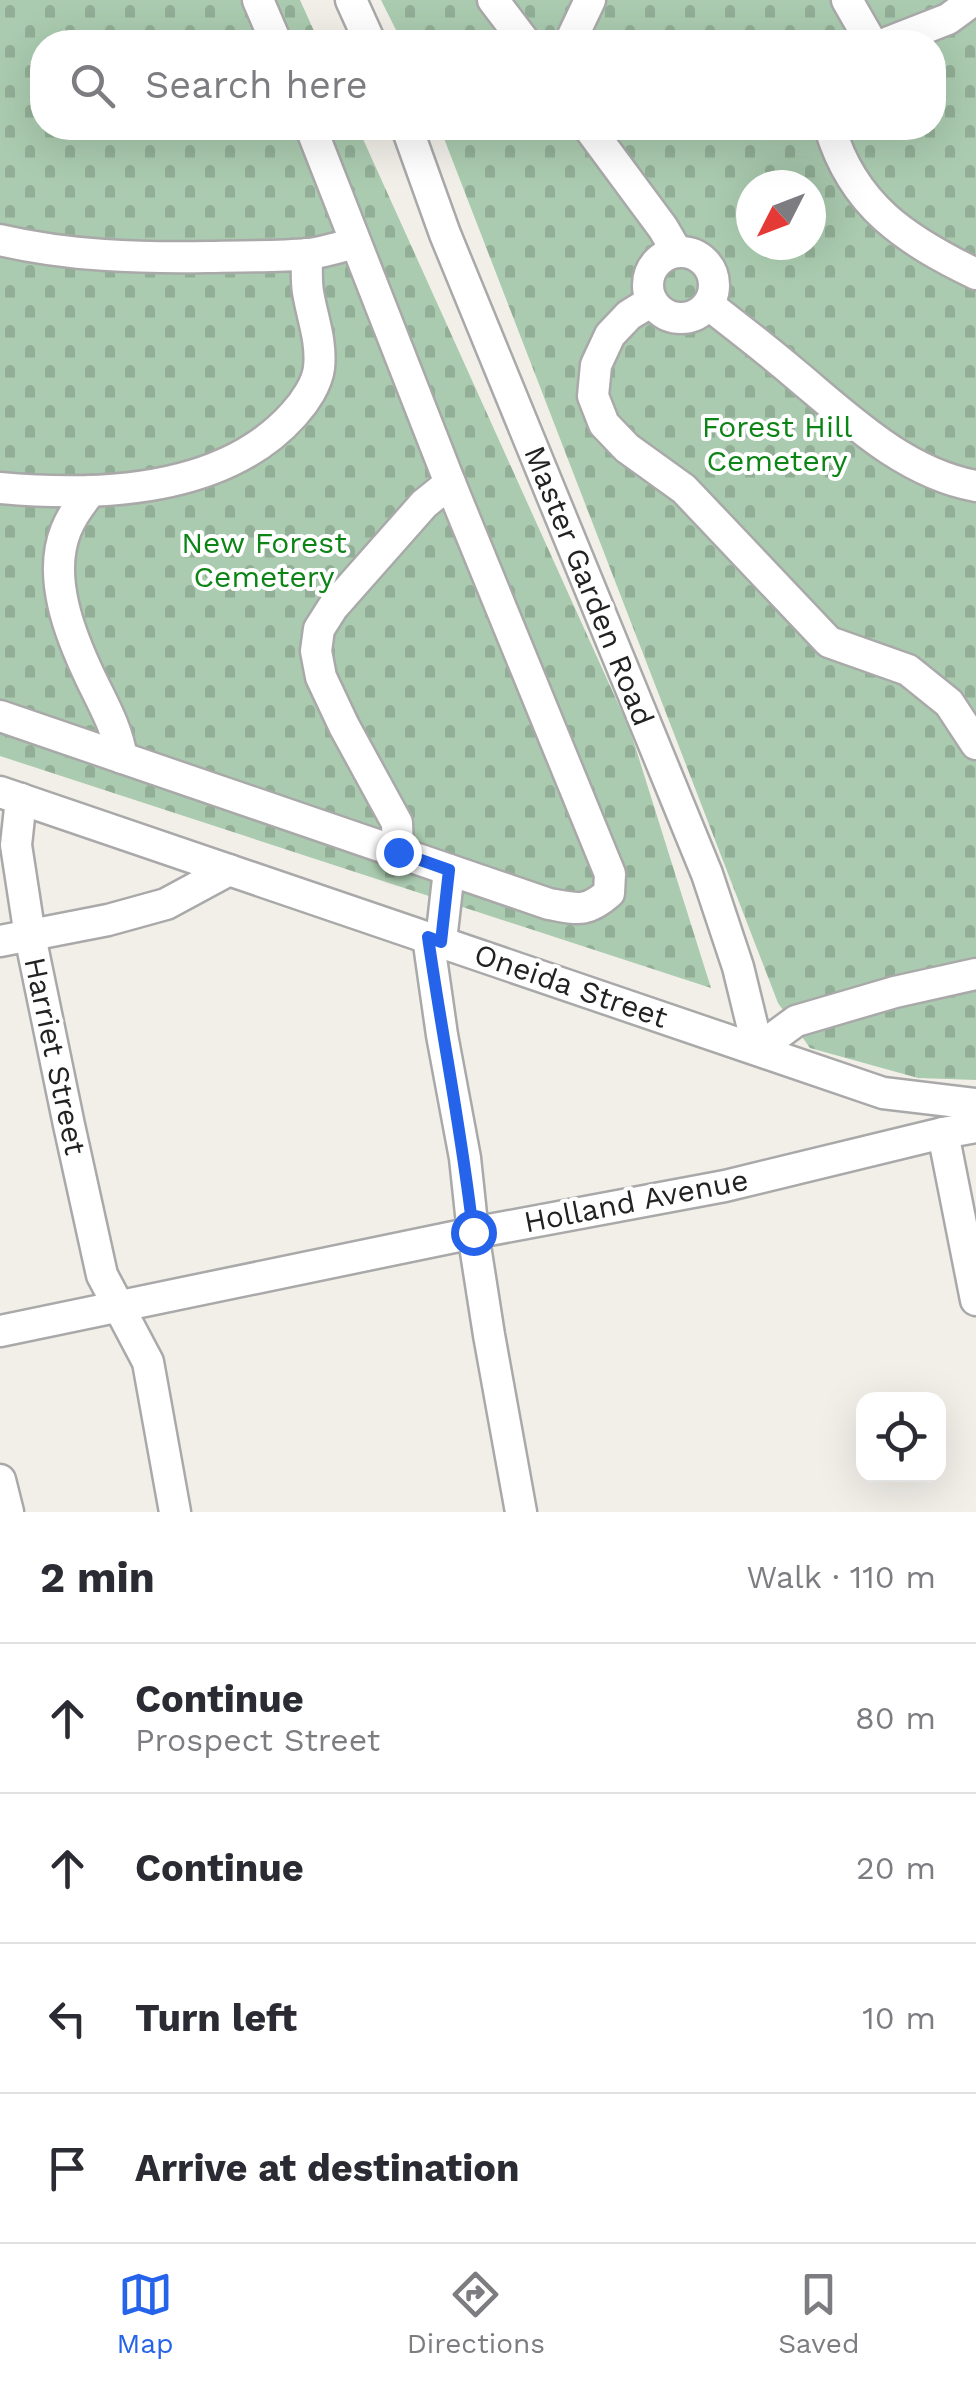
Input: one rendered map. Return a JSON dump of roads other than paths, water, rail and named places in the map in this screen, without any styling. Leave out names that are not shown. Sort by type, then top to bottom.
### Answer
[{"type":"street","points":[[258,0],[271,30]]},
{"type":"street","points":[[351,0],[365,30]]},
{"type":"street","points":[[493,0],[516,30]]},
{"type":"street","points":[[576,30],[590,0]]},
{"type":"street","points":[[847,0],[864,30]]},
{"type":"street","points":[[920,30],[948,19],[974,0]]},
{"type":"street","points":[[0,716],[548,904],[576,908],[595,905],[610,893],[610,874],[316,140]]},
{"type":"street","name":"Master Garden Road","points":[[411,140],[446,234],[707,874],[738,967],[758,1049]]},
{"type":"street","points":[[597,140],[677,252]]},
{"type":"street","points":[[834,140],[861,193],[888,222],[976,274]]},
{"type":"street","points":[[0,240],[90,255],[155,258],[268,257],[306,254],[355,243]]},
{"type":"street","points":[[677,252],[698,256],[712,272],[715,284],[708,305],[690,318],[668,316],[652,301],[648,280],[652,270],[677,252]]},
{"type":"street","points":[[0,488],[91,491],[166,481],[221,466],[256,448],[284,426],[305,402],[319,371],[318,332],[308,291],[306,254]]},
{"type":"street","points":[[652,301],[629,315],[610,336],[596,366],[594,396],[604,424],[627,448],[684,489],[829,642],[908,670],[948,703],[976,744]]},
{"type":"street","points":[[708,305],[861,429],[922,469],[976,486]]},
{"type":"street","points":[[398,852],[397,824],[320,677],[316,652],[319,629],[333,607],[424,504],[450,483]]},
{"type":"street","points":[[91,491],[64,533],[58,566],[62,598],[74,638],[119,735],[122,758]]},
{"type":"street","name":"Oneida Street","points":[[10,795],[884,1093],[976,1104]]},
{"type":"street","name":"Harriet Street","points":[[10,795],[16,845],[15,938],[102,1275],[148,1362],[174,1512]]},
{"type":"street","points":[[15,938],[166,904],[229,870]]},
{"type":"street","points":[[449,870],[435,939],[442,1035],[465,1158],[488,1335],[521,1512]]},
{"type":"street","points":[[758,1049],[796,1022],[894,992],[976,974]]},
{"type":"street","name":"Holland Avenue","points":[[0,1331],[473,1232],[725,1186],[976,1127]]},
{"type":"street","points":[[943,1133],[976,1300]]},
{"type":"street","points":[[0,1480],[8,1512]]},
{"type":"park label","name":"Forest Hill Cemetery","points":[[777,444]]},
{"type":"park label","name":"New Forest Cemetery","points":[[264,560]]}]
